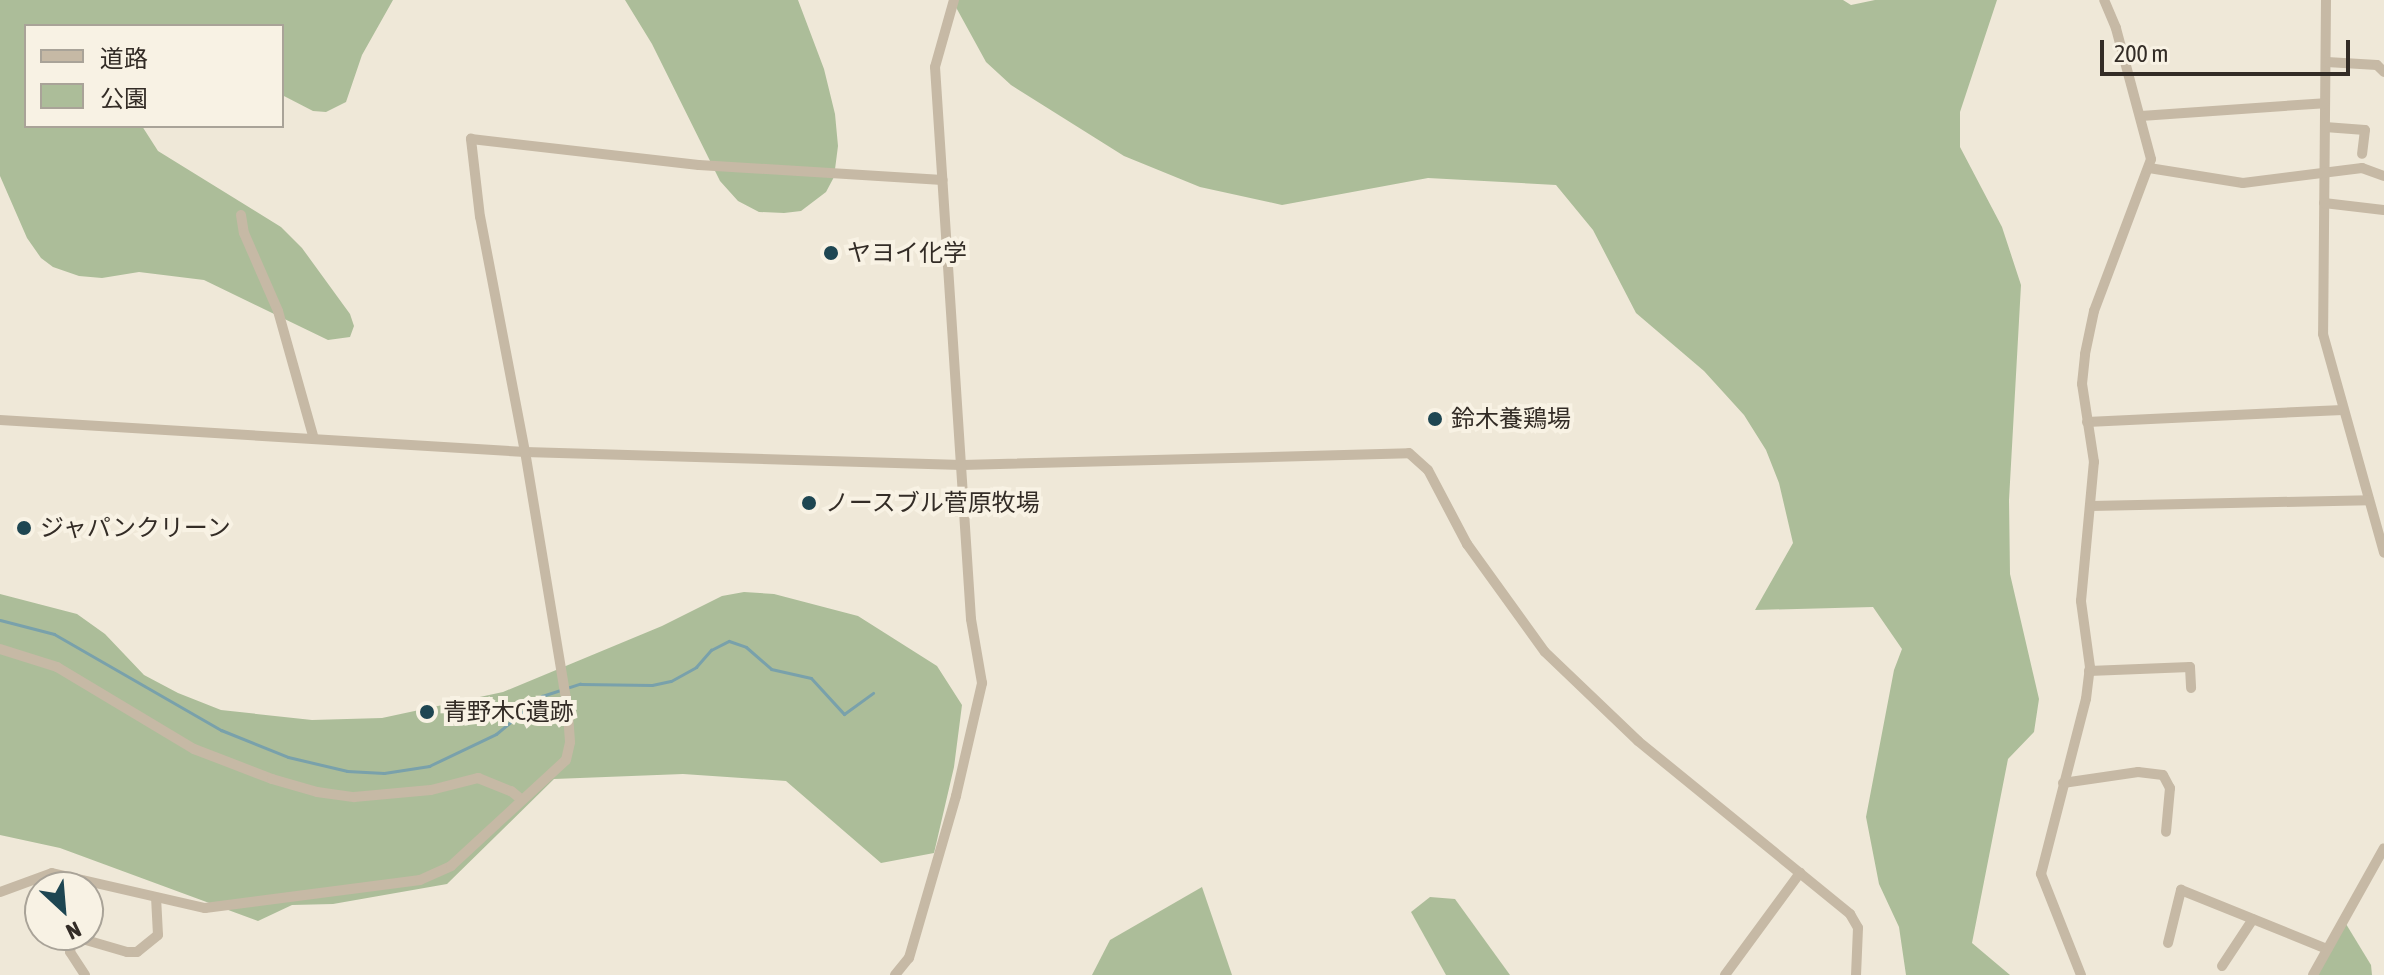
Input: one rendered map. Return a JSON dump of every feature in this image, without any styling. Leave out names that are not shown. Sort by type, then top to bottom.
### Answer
[{"type":"street","points":[[895,975],[909,958],[956,796],[982,683],[971,619],[935,58],[954,0]]},
{"type":"street","points":[[2081,975],[2041,874],[2086,699],[2089,671],[2081,601],[2094,462],[2082,384],[2094,311],[2149,168],[2149,142],[2104,0]]},
{"type":"street","points":[[2326,0],[2323,334],[2384,553]]},
{"type":"street","points":[[2327,62],[2377,65],[2384,72]]},
{"type":"street","points":[[2141,116],[2325,103]]},
{"type":"street","points":[[2325,127],[2365,130],[2362,154]]},
{"type":"street","points":[[0,892],[52,873],[156,898],[216,907],[420,880],[451,866],[566,760],[570,742],[566,696],[525,452],[480,217],[471,139],[713,166],[943,180]]},
{"type":"street","points":[[2149,168],[2243,183],[2362,168],[2384,176]]},
{"type":"street","points":[[2324,203],[2384,210]]},
{"type":"street","points":[[241,215],[244,233],[278,311],[314,439]]},
{"type":"street","points":[[2087,422],[2343,410]]},
{"type":"street","points":[[0,420],[525,452],[962,465],[1409,453],[1428,470],[1467,544],[1545,652],[1638,741],[1855,922],[1858,937],[1856,975]]},
{"type":"street","points":[[2091,506],[2369,500]]},
{"type":"street","points":[[0,649],[57,667],[194,749],[272,779],[317,792],[354,797],[431,790],[478,778],[511,791],[522,800]]},
{"type":"street","points":[[2089,671],[2190,667],[2191,688]]},
{"type":"street","points":[[2063,783],[2138,772],[2163,775],[2170,788],[2166,832]]},
{"type":"street","points":[[2313,975],[2384,848]]},
{"type":"street","points":[[1725,975],[1800,873]]},
{"type":"street","points":[[2168,943],[2181,890],[2327,949]]},
{"type":"street","points":[[85,975],[70,952],[72,941],[79,938],[137,952],[158,935],[156,898]]},
{"type":"street","points":[[2222,966],[2253,919]]},
{"type":"green space","points":[[0,0],[393,0],[362,55],[346,102],[326,112],[313,111],[284,96],[284,24],[24,24],[24,128],[143,128],[158,151],[281,227],[302,248],[350,314],[354,326],[350,337],[328,340],[204,280],[139,272],[102,278],[79,276],[53,267],[41,258],[27,238],[0,176]]},
{"type":"green space","points":[[625,0],[798,0],[824,69],[835,114],[838,146],[834,177],[826,192],[801,211],[784,213],[759,212],[738,201],[720,181],[652,44]]},
{"type":"green space","points":[[952,0],[1843,0],[1851,5],[1875,0],[1997,0],[1960,112],[1960,147],[2002,227],[2021,285],[2009,500],[2010,574],[2039,699],[2034,732],[2008,759],[1972,943],[2010,975],[1906,975],[1899,927],[1879,884],[1866,817],[1894,670],[1902,649],[1873,607],[1755,610],[1793,543],[1779,483],[1766,450],[1744,415],[1704,371],[1636,313],[1593,230],[1556,185],[1428,178],[1282,205],[1200,187],[1124,156],[1011,85],[986,62]]},
{"type":"green space","points":[[744,592],[774,594],[858,616],[937,666],[962,705],[954,767],[934,853],[881,863],[786,781],[683,774],[554,779],[447,884],[333,904],[292,905],[258,921],[60,848],[0,835],[0,594],[77,614],[105,634],[144,675],[178,693],[221,710],[312,720],[382,718],[503,692],[662,626],[722,596]]},
{"type":"green space","points":[[1202,887],[1232,975],[1092,975],[1110,940]]},
{"type":"green space","points":[[1430,897],[1455,899],[1510,975],[1446,975],[1411,912]]},
{"type":"green space","points":[[2346,924],[2371,965],[2372,975],[2317,975]]},
{"type":"waterway","points":[[0,620],[54,634],[221,730],[288,757],[347,771],[384,773],[429,766],[496,734],[542,696],[580,684],[652,685],[671,681],[696,667],[711,650],[729,641],[746,647],[771,669],[811,678],[844,714],[873,693]]},
{"type":"place","name":"ヤヨイ化学","points":[[831,253]]},
{"type":"place","name":"鈴木養鶏場","points":[[1435,419]]},
{"type":"place","name":"ノースブル菅原牧場","points":[[809,503]]},
{"type":"place","name":"ジャパンクリーン","points":[[24,528]]},
{"type":"place","name":"青野木C遺跡","points":[[427,712]]}]
